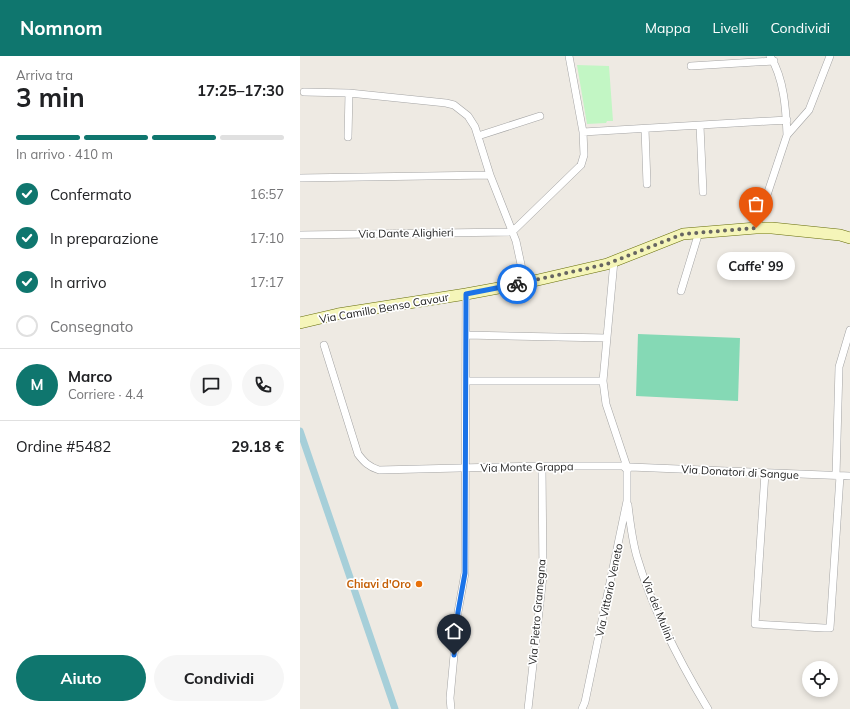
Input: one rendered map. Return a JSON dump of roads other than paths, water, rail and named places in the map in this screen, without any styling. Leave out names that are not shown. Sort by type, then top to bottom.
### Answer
[{"type":"street","points":[[512,232],[581,165],[584,155],[583,132],[569,56]]},
{"type":"street","points":[[787,135],[809,110],[830,56]]},
{"type":"street","points":[[692,66],[772,59],[780,78],[787,120],[787,135],[756,228]]},
{"type":"street","points":[[304,92],[349,93],[446,102],[454,105],[468,116],[475,126],[490,175],[516,241],[525,283]]},
{"type":"street","points":[[348,137],[349,93]]},
{"type":"street","points":[[478,136],[540,116]]},
{"type":"street","points":[[583,132],[787,120]]},
{"type":"street","points":[[700,126],[704,192]]},
{"type":"street","points":[[645,129],[647,184]]},
{"type":"street","points":[[300,178],[490,175]]},
{"type":"street","name":"Via Camillo Benso Cavour","points":[[300,323],[345,313],[525,283],[607,264],[683,234],[772,228],[845,236]]},
{"type":"street","name":"Via Dante Alighieri","points":[[300,235],[512,232]]},
{"type":"street","points":[[681,291],[699,232]]},
{"type":"street","name":"Via Vittorio Veneto","points":[[582,709],[585,702],[627,501],[627,466],[606,404],[603,380],[614,261]]},
{"type":"street","points":[[451,709],[450,698],[457,620],[465,573],[466,294]]},
{"type":"street","points":[[765,473],[755,624],[830,628],[838,476],[839,367],[850,330]]},
{"type":"street","points":[[466,335],[606,338]]},
{"type":"street","name":"Via Monte Grappa","points":[[324,345],[358,454],[368,465],[379,470],[542,466],[627,466]]},
{"type":"street","points":[[466,381],[603,380]]},
{"type":"street","name":"Via Pietro Gramegna","points":[[528,709],[543,576],[542,466]]},
{"type":"street","name":"Via Donatori di Sangue","points":[[627,466],[850,476]]},
{"type":"street","name":"Via dei Mulini","points":[[627,501],[636,552],[650,592],[665,630],[683,667],[708,709]]},
{"type":"waterway","points":[[300,431],[395,709]]},
{"type":"place","name":"Caffe' 99","points":[[756,228]]},
{"type":"place","name":"Chiavi d'Oro","points":[[419,584]]}]
